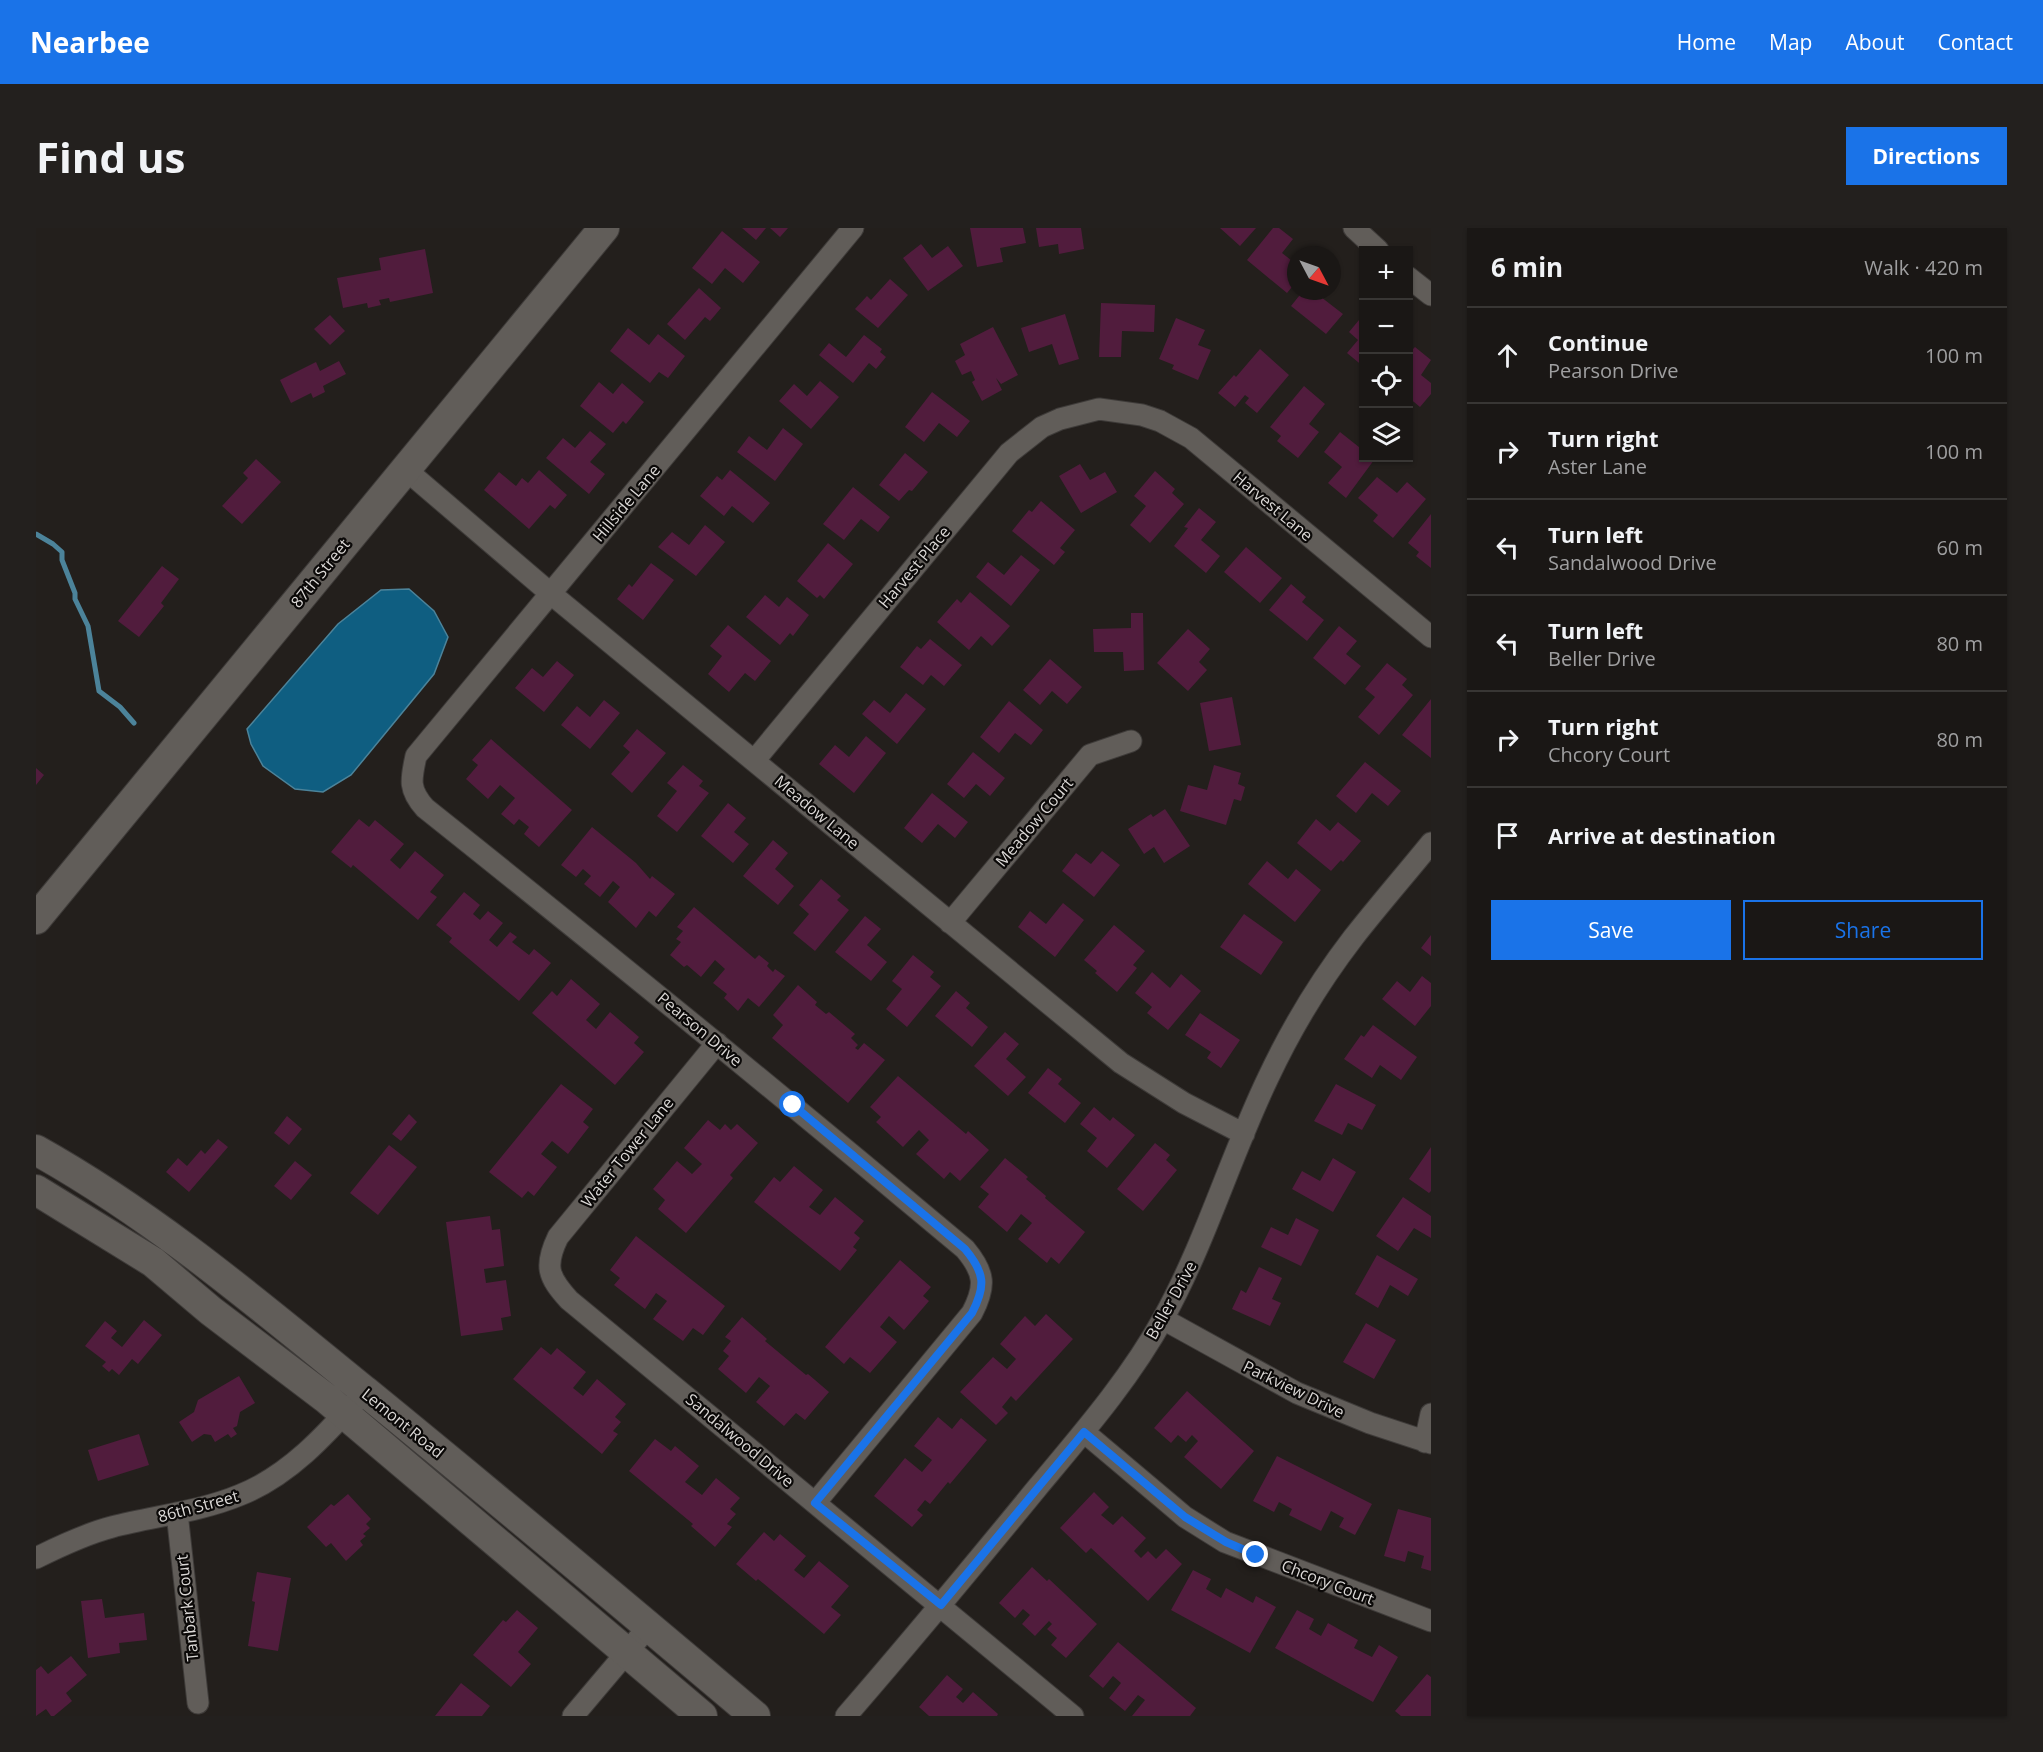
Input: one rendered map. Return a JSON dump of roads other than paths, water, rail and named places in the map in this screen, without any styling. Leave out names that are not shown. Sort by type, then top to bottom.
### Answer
[{"type":"main road","name":"87th Street","points":[[36,919],[604,228]]},
{"type":"main road","name":"Lemont Road","points":[[36,1150],[156,1225],[241,1288],[755,1716]]},
{"type":"main road","name":"Lemont Road","points":[[36,1190],[153,1262],[211,1311],[344,1414],[702,1716]]},
{"type":"street","name":"Hillside Lane","points":[[411,783],[416,756],[853,228]]},
{"type":"street","points":[[1354,228],[1374,246]]},
{"type":"street","points":[[1413,281],[1431,295]]},
{"type":"street","name":"Harvest Lane","points":[[1099,409],[1151,418],[1176,428],[1191,438],[1431,637]]},
{"type":"street","name":"Harvest Place","points":[[754,761],[1009,453],[1042,428],[1060,420],[1099,409]]},
{"type":"street","name":"Meadow Lane","points":[[405,469],[550,593],[1140,1077],[1244,1134]]},
{"type":"street","name":"Meadow Court","points":[[950,923],[1090,755],[1131,741]]},
{"type":"street","name":"Pearson Drive","points":[[411,783],[419,802],[425,808],[717,1043],[965,1249],[980,1269],[983,1283],[980,1298],[972,1313],[815,1503]]},
{"type":"street","name":"Beller Drive","points":[[846,1716],[941,1605],[1124,1380],[1163,1319],[1203,1237],[1267,1080],[1312,998],[1352,939],[1431,843]]},
{"type":"street","name":"Water Tower Lane","points":[[549,1267],[551,1252],[558,1237],[717,1043]]},
{"type":"street","name":"Sandalwood Drive","points":[[549,1267],[554,1283],[569,1299],[1073,1716]]},
{"type":"street","name":"Parkview Drive","points":[[1163,1319],[1297,1393],[1348,1415],[1428,1443]]},
{"type":"street","name":"86th Street","points":[[36,1558],[92,1533],[221,1502],[260,1486],[293,1464],[364,1391]]},
{"type":"street","points":[[1428,1443],[1431,1414]]},
{"type":"street","name":"Chcory Court","points":[[1084,1432],[1185,1517],[1226,1542],[1431,1620]]},
{"type":"street","name":"Tanbark Court","points":[[177,1513],[198,1703]]},
{"type":"street","points":[[573,1716],[649,1626]]},
{"type":"water","points":[[409,589],[434,611],[448,637],[434,674],[351,775],[323,792],[295,789],[263,766],[251,744],[247,729],[338,624],[381,590]]},
{"type":"waterway","points":[[36,534],[62,552],[62,560],[75,593],[75,599],[88,626],[99,691],[120,707],[134,723]]}]
